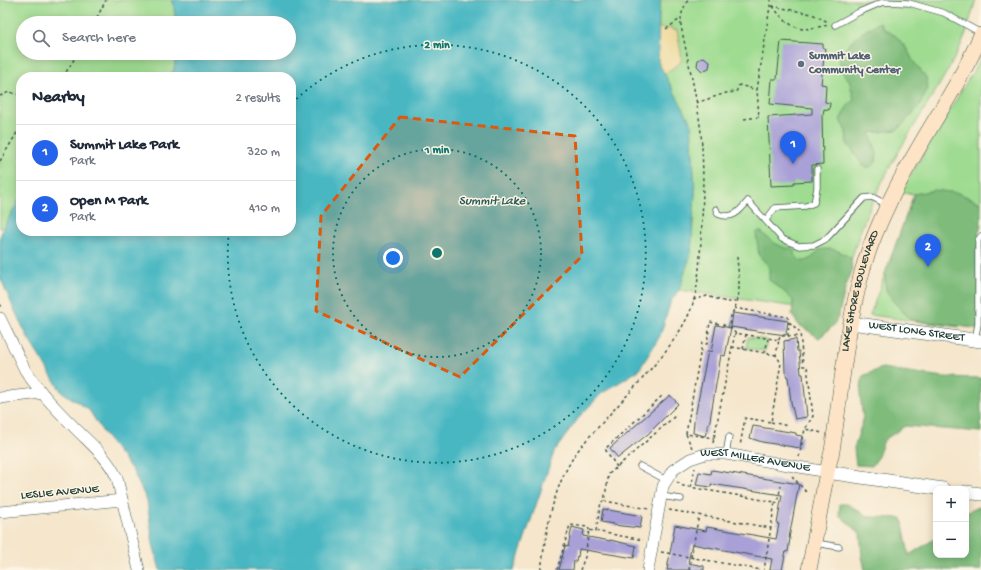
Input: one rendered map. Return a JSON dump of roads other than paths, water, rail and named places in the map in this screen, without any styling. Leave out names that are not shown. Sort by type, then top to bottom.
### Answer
[{"type":"main road","name":"LAKE SHORE BOULEVARD","points":[[809,570],[837,418],[851,323],[862,271],[888,205],[907,167],[963,73],[981,34]]},
{"type":"street","points":[[0,318],[25,370],[42,393],[108,462],[116,478],[139,570]]},
{"type":"street","name":"WEST LONG STREET","points":[[851,323],[978,341]]},
{"type":"street","points":[[0,398],[42,393]]},
{"type":"street","name":"WEST MILLER AVENUE","points":[[648,570],[663,486],[673,470],[690,458],[705,454],[726,454],[827,472],[933,488]]},
{"type":"street","points":[[969,492],[981,494]]},
{"type":"street","name":"LESLIE AVENUE","points":[[0,512],[122,500]]},
{"type":"lane","points":[[835,25],[859,12],[883,2],[909,2],[944,13],[981,34]]},
{"type":"lane","points":[[766,220],[774,208],[806,206],[814,203],[817,188],[816,169]]},
{"type":"lane","points":[[716,209],[718,214],[729,217],[735,215],[748,201],[782,238],[799,246],[814,245],[826,239],[864,198],[872,197],[888,205]]},
{"type":"lane","points":[[978,341],[978,240],[981,236]]},
{"type":"lane","points":[[726,454],[729,437]]},
{"type":"lane","points":[[640,466],[666,480]]},
{"type":"lane","points":[[661,496],[681,499]]},
{"type":"lane","points":[[813,542],[839,547]]},
{"type":"water","name":"Summit Lake","points":[[173,0],[661,0],[659,12],[658,62],[691,123],[695,192],[691,253],[679,290],[671,301],[660,336],[639,370],[601,394],[580,416],[554,452],[514,570],[160,570],[153,544],[147,501],[133,471],[106,437],[89,410],[61,391],[29,340],[13,307],[0,277],[0,237],[3,228],[16,206],[16,236],[296,236],[296,72],[172,72],[174,70],[175,60],[296,60],[296,16],[175,16]]},
{"type":"place","name":"Summit Lake Community Center","points":[[801,64]]},
{"type":"place","name":"Summit Lake Park","points":[[793,164]]},
{"type":"place","name":"Open M Park","points":[[928,267]]}]
